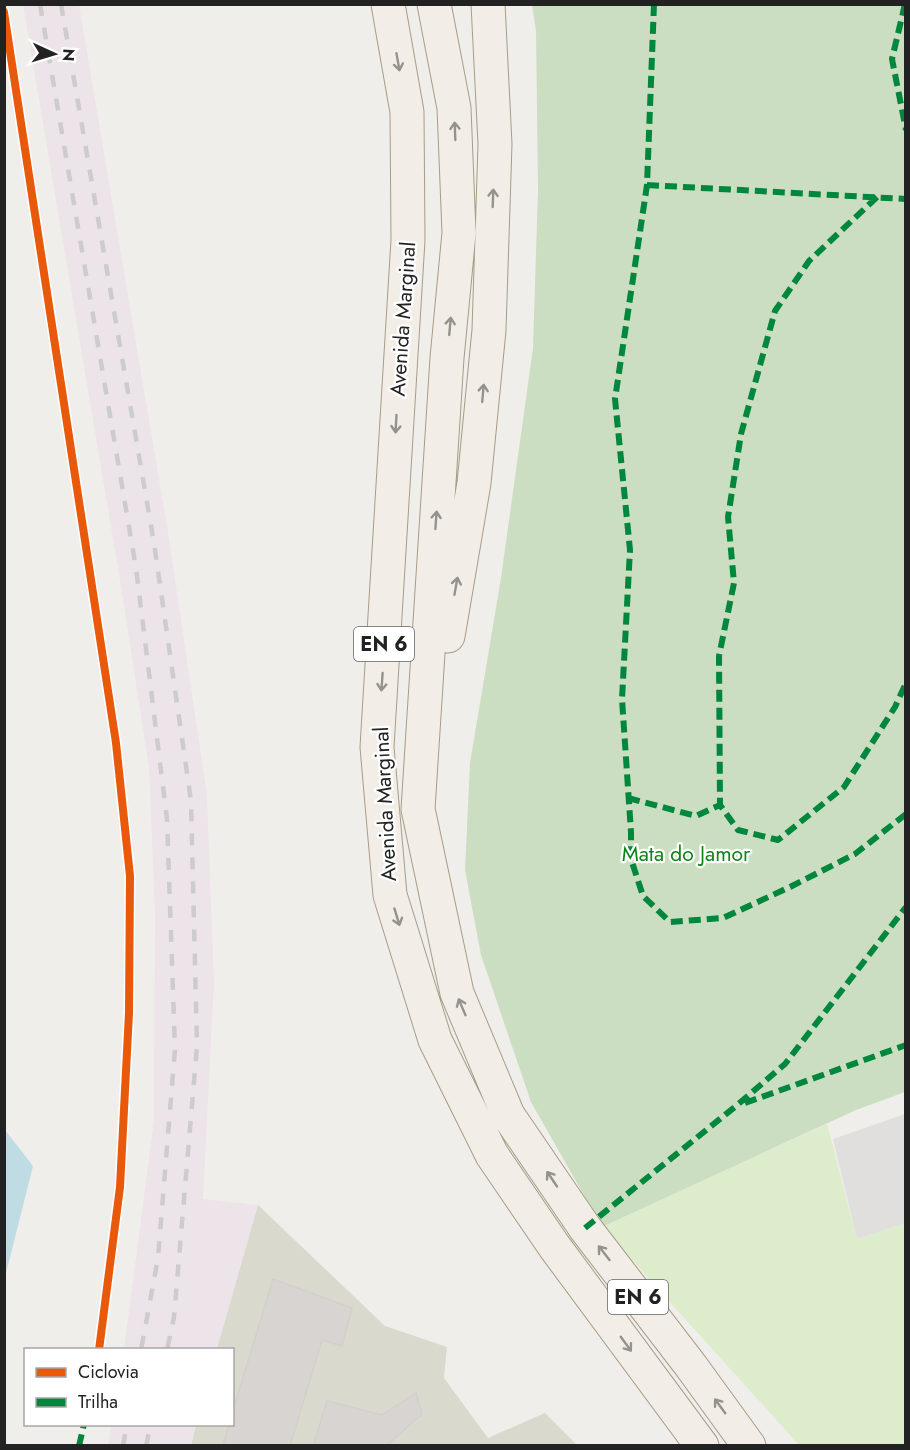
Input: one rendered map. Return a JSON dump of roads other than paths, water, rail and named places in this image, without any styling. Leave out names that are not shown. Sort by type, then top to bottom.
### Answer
[{"type":"main road","name":"Avenida Marginal","points":[[388,4],[407,112],[408,240],[377,747],[390,895],[435,1040],[492,1155],[554,1246],[702,1446]]},
{"type":"main road","name":"Avenida Marginal","points":[[434,4],[454,108],[459,233],[447,358],[418,809],[457,993],[508,1114],[585,1228],[749,1446]]},
{"type":"main road","name":"Avenida Marginal","points":[[418,809],[474,483],[489,330],[495,144],[488,4]]},
{"type":"water","points":[[5,1130],[33,1166],[5,1277]]},
{"type":"railway","points":[[40,4],[136,568],[167,819],[175,1049],[158,1258],[141,1348]]},
{"type":"railway","points":[[61,4],[154,543],[191,801],[197,1046],[174,1317],[167,1348]]},
{"type":"railway","points":[[123,1446],[127,1426]]},
{"type":"railway","points":[[146,1446],[151,1426]]},
{"type":"park label","name":"Mata do Jamor","points":[[686,854]]}]
